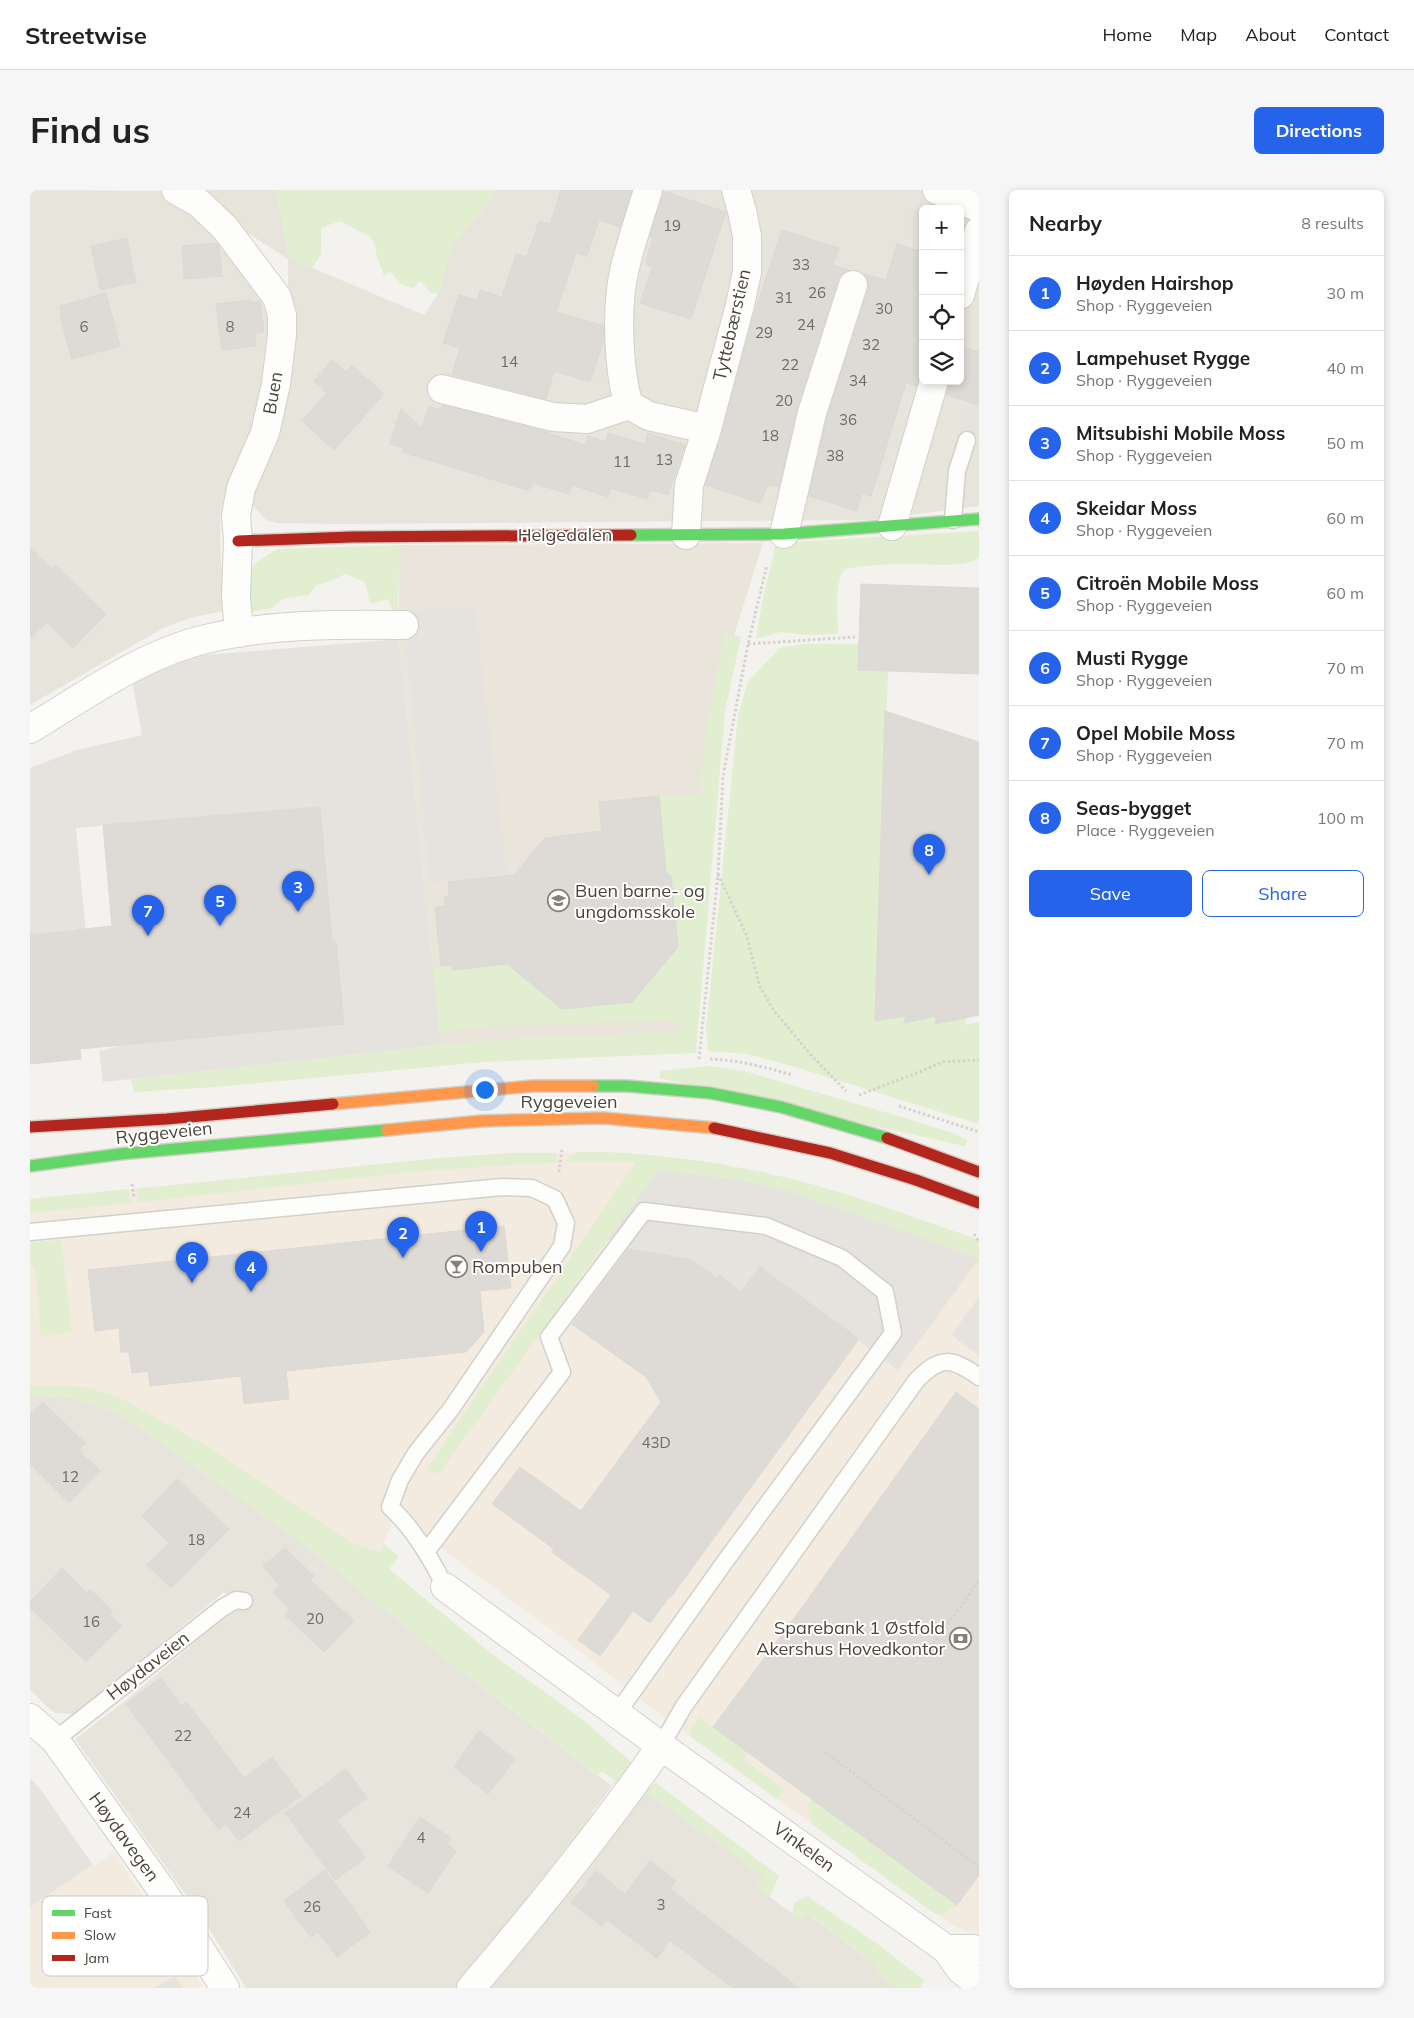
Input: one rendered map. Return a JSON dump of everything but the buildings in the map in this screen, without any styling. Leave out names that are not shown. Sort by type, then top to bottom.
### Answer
[{"type":"main road","name":"Helgedalen","points":[[238,541],[351,537],[780,534],[979,519]]},
{"type":"main road","name":"Ryggeveien","points":[[30,1127],[167,1119],[533,1086],[627,1086],[710,1093],[781,1107],[876,1134],[979,1172]]},
{"type":"main road","name":"Ryggeveien","points":[[30,1166],[120,1154],[482,1120],[603,1118],[722,1129],[830,1153],[916,1180],[979,1203]]},
{"type":"street","name":"Buen","points":[[176,190],[199,203],[225,228],[277,297],[282,315],[282,335],[276,384],[265,432],[241,488],[236,516],[238,541],[236,596],[238,633]]},
{"type":"street","points":[[648,190],[624,273],[619,351],[624,389],[629,405],[649,416],[706,429]]},
{"type":"street","name":"Tyttebærstien","points":[[686,535],[689,485],[740,305],[747,272],[747,236],[736,190]]},
{"type":"street","points":[[937,190],[979,208]]},
{"type":"street","points":[[964,282],[978,237]]},
{"type":"street","points":[[780,534],[812,413],[853,284]]},
{"type":"street","points":[[892,526],[933,385]]},
{"type":"street","points":[[442,388],[553,418],[587,419],[629,405]]},
{"type":"street","points":[[30,729],[108,682],[158,656],[205,639],[238,633],[289,628],[404,625]]},
{"type":"street","name":"Vinkelen","points":[[445,1587],[662,1746],[946,1949],[960,1970],[979,1984]]},
{"type":"street","name":"Høydavegen","points":[[30,1718],[55,1740],[166,1896]]},
{"type":"street","points":[[471,1988],[563,1877],[625,1798],[662,1746]]},
{"type":"street","points":[[946,1949],[973,1949],[979,1951]]},
{"type":"street","name":"Høydavegen","points":[[208,1962],[225,1988]]},
{"type":"lane","points":[[954,520],[957,471],[967,440]]},
{"type":"lane","points":[[30,1232],[502,1187],[532,1188],[555,1199],[566,1223],[562,1246],[451,1409],[416,1453],[400,1480],[390,1507],[405,1523],[426,1552],[445,1587]]},
{"type":"lane","points":[[426,1552],[562,1372],[549,1337],[644,1211],[766,1226],[842,1258],[885,1292],[893,1333],[724,1563],[618,1712]]},
{"type":"lane","points":[[662,1746],[684,1706],[891,1413],[916,1381],[939,1362],[961,1364],[979,1377]]},
{"type":"lane","name":"Høydaveien","points":[[55,1740],[222,1608],[236,1600],[244,1602]]},
{"type":"path","points":[[700,1059],[718,874],[723,776],[748,644],[780,534]]},
{"type":"path","points":[[748,644],[855,637]]},
{"type":"path","points":[[718,874],[746,934],[760,986],[774,1010],[811,1055],[846,1091]]},
{"type":"path","points":[[859,1095],[922,1072],[942,1062],[979,1060]]},
{"type":"path","points":[[933,1644],[979,1581]]},
{"type":"path","points":[[825,1752],[979,1867]]},
{"type":"shaded area","points":[[30,190],[160,191],[196,214],[219,233],[268,303],[272,328],[263,403],[233,470],[222,506],[220,519],[221,563],[227,610],[190,618],[163,628],[30,705]]},
{"type":"shaded area","points":[[193,190],[276,190],[289,258],[424,315],[438,294],[453,244],[486,206],[495,190],[979,190],[979,506],[871,520],[340,524],[277,523],[266,520],[252,504],[251,492],[288,304],[288,259],[238,227]]},
{"type":"shaded area","points":[[979,369],[979,439],[960,433]]},
{"type":"shaded area","points":[[763,543],[736,629],[720,698],[688,1026],[670,1033],[543,1037],[441,1045],[399,639],[399,545]]},
{"type":"shaded area","points":[[475,607],[507,872],[481,879],[430,883],[403,611]]},
{"type":"shaded area","points":[[399,639],[441,1045],[103,1082],[99,1051],[123,1045],[343,1024],[336,942],[332,942],[320,807],[76,828],[87,945],[77,929],[30,935],[30,768],[77,750],[142,735],[132,680],[161,665],[204,655]]},
{"type":"shaded area","points":[[608,1152],[642,1154],[758,1171],[855,1197],[979,1240],[979,1939],[942,1918],[651,1708],[573,1646],[396,1515],[380,1552],[353,1543],[209,1447],[121,1398],[87,1387],[30,1385],[30,1199],[440,1158],[511,1153]]},
{"type":"shaded area","points":[[658,1170],[739,1180],[788,1191],[979,1259],[898,1370],[760,1267],[741,1292],[719,1276],[717,1278],[691,1260],[624,1249],[608,1239]]},
{"type":"shaded area","points":[[979,1297],[979,1356],[951,1335]]},
{"type":"shaded area","points":[[30,1395],[74,1398],[119,1413],[298,1540],[458,1669],[612,1786],[539,1883],[514,1924],[458,1988],[246,1988],[208,1927],[208,1896],[187,1896],[75,1739],[125,1701],[238,1606],[224,1592],[72,1714],[55,1713],[30,1689]]},
{"type":"shaded area","points":[[30,1778],[41,1790],[93,1865],[46,1896],[42,1896],[42,1899],[30,1907]]},
{"type":"shaded area","points":[[644,1791],[764,1876],[756,1887],[800,1919],[806,1913],[875,1964],[875,1972],[897,1988],[483,1988]]},
{"type":"shaded area","points":[[114,1852],[143,1896],[47,1896]]},
{"type":"shaded area","points":[[42,1899],[42,1976],[196,1976],[204,1988],[30,1988],[30,1907]]},
{"type":"shaded area","points":[[175,1976],[183,1988],[154,1988]]},
{"type":"green space","points":[[276,190],[495,190],[486,206],[453,244],[438,294],[431,293],[420,281],[413,288],[402,285],[390,271],[384,276],[375,245],[370,237],[340,221],[321,228],[321,254],[312,269],[289,258]]},
{"type":"green space","points":[[979,531],[979,558],[971,561],[945,565],[885,565],[844,569],[838,593],[838,634],[806,635],[781,632],[756,639],[776,543]]},
{"type":"green space","points":[[399,545],[398,612],[392,609],[388,599],[370,604],[365,582],[345,574],[329,582],[317,585],[308,595],[283,599],[272,608],[251,612],[245,609],[247,579],[252,567],[277,549]]},
{"type":"green space","points":[[724,634],[741,637],[725,711],[696,1053],[484,1062],[216,1087],[134,1092],[131,1079],[441,1045],[543,1037],[670,1033],[687,1026],[664,1020],[492,1026],[440,1032],[433,967],[452,965],[453,970],[507,964],[562,1009],[632,1002],[678,947],[671,876],[666,872],[659,796],[701,795],[703,746]]},
{"type":"green space","points":[[804,644],[859,644],[858,670],[888,671],[875,1021],[906,1016],[904,1023],[936,1016],[935,1024],[966,1017],[965,1025],[979,1022],[979,1124],[747,1054],[708,1051],[706,1029],[738,715],[748,681],[780,648]]},
{"type":"green space","points":[[708,1066],[744,1071],[905,1118],[956,1134],[967,1140],[967,1143],[964,1146],[659,1078],[661,1071]]},
{"type":"green space","points":[[577,1152],[611,1152],[682,1158],[754,1170],[824,1188],[979,1240],[979,1272],[977,1267],[978,1259],[893,1227],[678,1173],[658,1170],[438,1475],[427,1468],[636,1162],[567,1162],[568,1157]]},
{"type":"green space","points":[[511,1153],[556,1153],[557,1162],[421,1171],[139,1202],[137,1189],[440,1158]]},
{"type":"green space","points":[[128,1189],[131,1203],[30,1213],[30,1199]]},
{"type":"green space","points":[[61,1240],[72,1332],[41,1337],[36,1271],[30,1262],[30,1243]]},
{"type":"green space","points":[[30,1385],[87,1387],[121,1398],[209,1447],[353,1543],[380,1552],[384,1544],[399,1556],[389,1569],[492,1654],[583,1720],[631,1762],[625,1772],[612,1786],[615,1781],[602,1771],[598,1775],[458,1669],[298,1540],[119,1413],[74,1398],[30,1395]]},
{"type":"green space","points":[[699,1717],[748,1753],[744,1760],[784,1789],[777,1799],[690,1736],[690,1729]]},
{"type":"green space","points":[[831,1769],[955,1861],[935,1889],[957,1905],[942,1914],[935,1914],[812,1824],[807,1806]]},
{"type":"green space","points":[[656,1783],[779,1876],[770,1897],[756,1887],[764,1876],[644,1791]]},
{"type":"green space","points":[[591,1812],[598,1817],[543,1883],[539,1883]]},
{"type":"green space","points":[[807,1896],[879,1945],[924,1980],[921,1988],[897,1988],[875,1972],[875,1964],[807,1913],[800,1920],[792,1914],[794,1903]]},
{"type":"traffic: fast","points":[[631,535],[784,534],[979,519]]},
{"type":"traffic: fast","points":[[593,1086],[627,1086],[710,1093],[781,1107],[887,1138]]},
{"type":"traffic: fast","points":[[30,1166],[120,1154],[387,1130]]},
{"type":"traffic: slow","points":[[333,1104],[533,1086],[593,1086]]},
{"type":"traffic: slow","points":[[387,1130],[482,1121],[603,1118],[714,1128]]},
{"type":"traffic: jam","points":[[238,541],[351,537],[631,535]]},
{"type":"traffic: jam","points":[[30,1127],[167,1119],[333,1104]]},
{"type":"traffic: jam","points":[[714,1128],[830,1153],[916,1180],[979,1203]]},
{"type":"traffic: jam","points":[[887,1138],[979,1172]]},
{"type":"place","name":"Seas-bygget","points":[[929,875]]},
{"type":"place","name":"Buen barne- og ungdomsskole","points":[[559,901]]},
{"type":"place","name":"Mitsubishi Mobile Moss","points":[[298,912]]},
{"type":"place","name":"Citroën Mobile Moss","points":[[220,926]]},
{"type":"place","name":"Opel Mobile Moss","points":[[148,936]]},
{"type":"place","name":"Høyden Hairshop","points":[[481,1252]]},
{"type":"place","name":"Lampehuset Rygge","points":[[403,1258]]},
{"type":"place","name":"Rompuben","points":[[456,1267]]},
{"type":"place","name":"Musti Rygge","points":[[192,1283]]},
{"type":"place","name":"Skeidar Moss","points":[[251,1292]]},
{"type":"place","name":"Sparebank 1 Østfold Akershus Hovedkontor","points":[[961,1638]]}]
